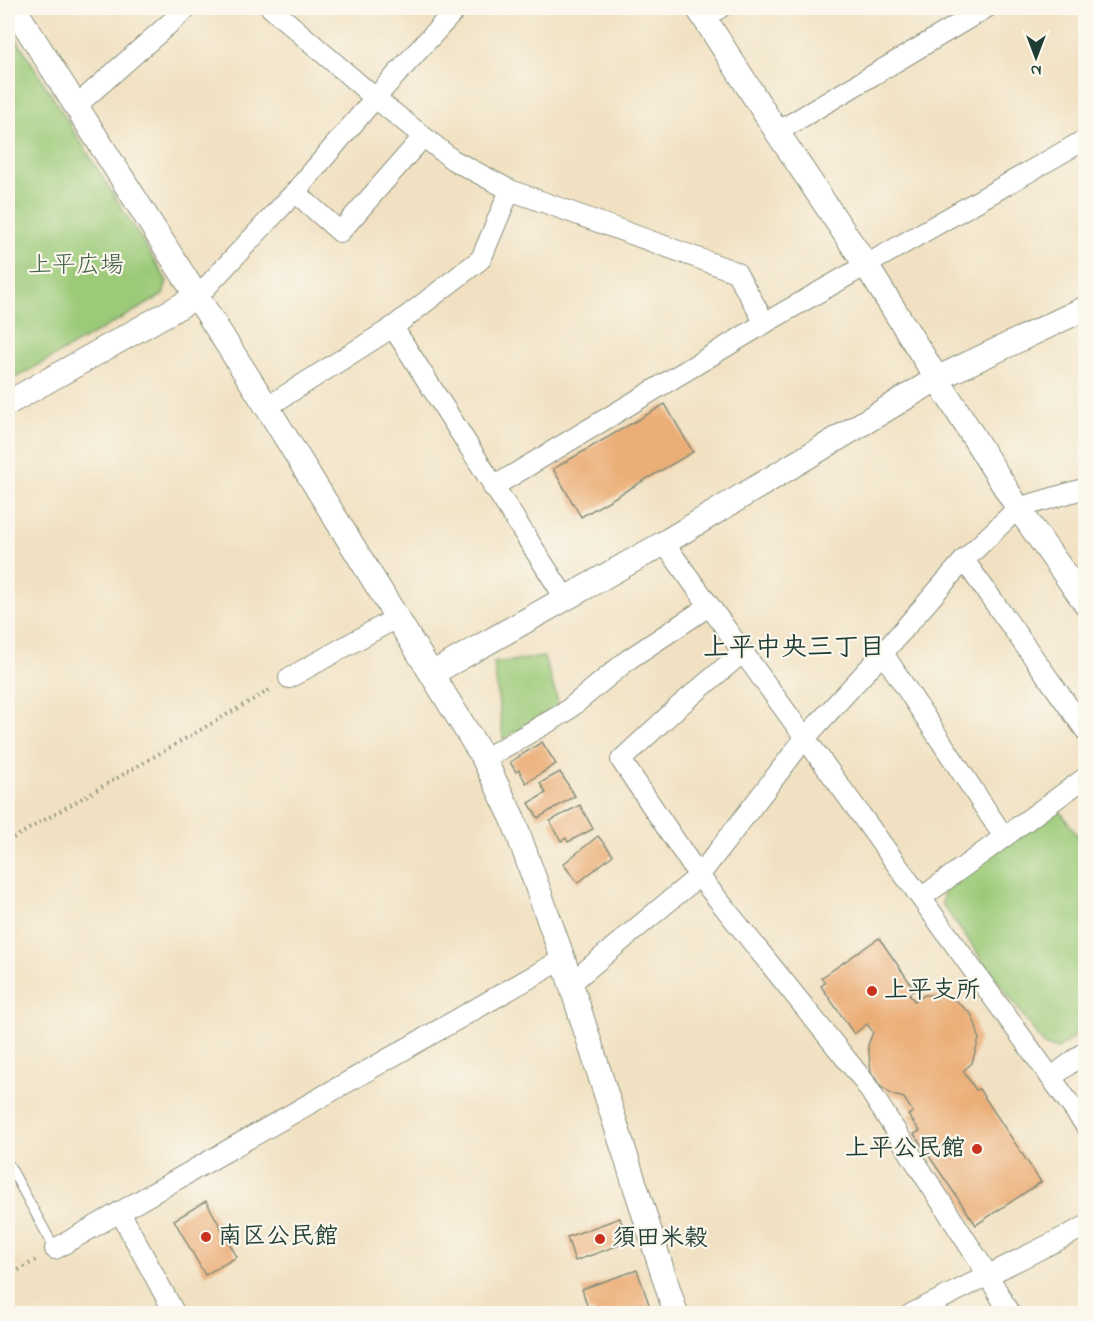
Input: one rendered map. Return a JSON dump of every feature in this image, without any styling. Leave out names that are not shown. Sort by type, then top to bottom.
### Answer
[{"type":"street","points":[[14,8],[198,296],[434,674],[484,759],[513,819],[563,959],[676,1314]]},
{"type":"street","points":[[76,105],[187,8]]},
{"type":"street","points":[[271,8],[375,98],[453,160],[510,190],[736,272],[765,323]]},
{"type":"street","points":[[777,132],[986,8]]},
{"type":"street","points":[[8,403],[198,296],[295,192],[449,10]]},
{"type":"street","points":[[707,11],[777,132],[866,265],[1018,508],[1086,604]]},
{"type":"street","points":[[295,192],[340,232],[423,137]]},
{"type":"street","points":[[493,487],[765,323],[1086,139]]},
{"type":"street","points":[[267,407],[393,327],[481,259],[510,190]]},
{"type":"street","points":[[434,674],[664,543],[938,378],[1086,308]]},
{"type":"street","points":[[393,327],[565,598]]},
{"type":"street","points":[[571,983],[699,876],[805,738],[964,560],[1018,508],[1086,488]]},
{"type":"street","points":[[664,543],[1086,1126]]},
{"type":"street","points":[[964,560],[1086,731]]},
{"type":"street","points":[[484,759],[564,714],[629,658],[709,606]]},
{"type":"street","points":[[289,678],[398,617]]},
{"type":"street","points":[[743,652],[678,707],[621,760],[699,876],[863,1080],[988,1275],[1010,1314]]},
{"type":"street","points":[[883,653],[1004,837]]},
{"type":"street","points":[[921,898],[1086,777]]},
{"type":"street","points":[[55,1249],[563,959]]},
{"type":"street","points":[[1051,1078],[1086,1051]]},
{"type":"street","points":[[120,1212],[175,1314]]},
{"type":"street","points":[[911,1314],[1086,1226]]},
{"type":"lane","points":[[8,1163],[55,1249]]},
{"type":"path","points":[[8,841],[289,678]]},
{"type":"path","points":[[8,1276],[55,1249]]},
{"type":"green space","name":"上平広場","points":[[8,25],[167,281],[163,295],[8,382]]},
{"type":"green space","points":[[544,657],[559,705],[503,739],[494,663]]},
{"type":"green space","points":[[1057,807],[1085,846],[1085,1028],[1058,1049],[1045,1046],[942,904],[944,890]]},
{"type":"building","points":[[665,404],[693,452],[581,517],[553,469]]},
{"type":"building","points":[[542,742],[556,764],[526,783],[519,770],[516,772],[510,762]]},
{"type":"building","points":[[560,772],[575,796],[538,818],[529,803],[546,793],[540,783]]},
{"type":"building","points":[[580,805],[593,829],[568,842],[566,838],[561,841],[550,821]]},
{"type":"building","points":[[598,836],[613,855],[578,883],[563,864]]},
{"type":"building","points":[[879,938],[915,990],[909,994],[914,1001],[925,995],[953,998],[971,1014],[979,1039],[972,1063],[963,1071],[976,1090],[979,1089],[1041,1182],[976,1225],[914,1134],[920,1131],[908,1115],[913,1112],[904,1098],[893,1095],[880,1086],[871,1072],[868,1045],[873,1032],[867,1024],[854,1034],[821,986],[825,983],[821,978]]},
{"type":"building","points":[[206,1201],[237,1257],[205,1275],[174,1220]]},
{"type":"building","points":[[620,1218],[628,1242],[575,1261],[567,1237]]},
{"type":"building","points":[[637,1270],[651,1310],[640,1314],[589,1312],[582,1289]]},
{"type":"place","name":"上平支所","points":[[872,991]]},
{"type":"place","name":"上平公民館","points":[[977,1149]]},
{"type":"place","name":"南区公民館","points":[[206,1237]]},
{"type":"place","name":"須田米穀","points":[[600,1239]]},
{"type":"district","name":"上平中央三丁目","points":[[794,649]]}]
